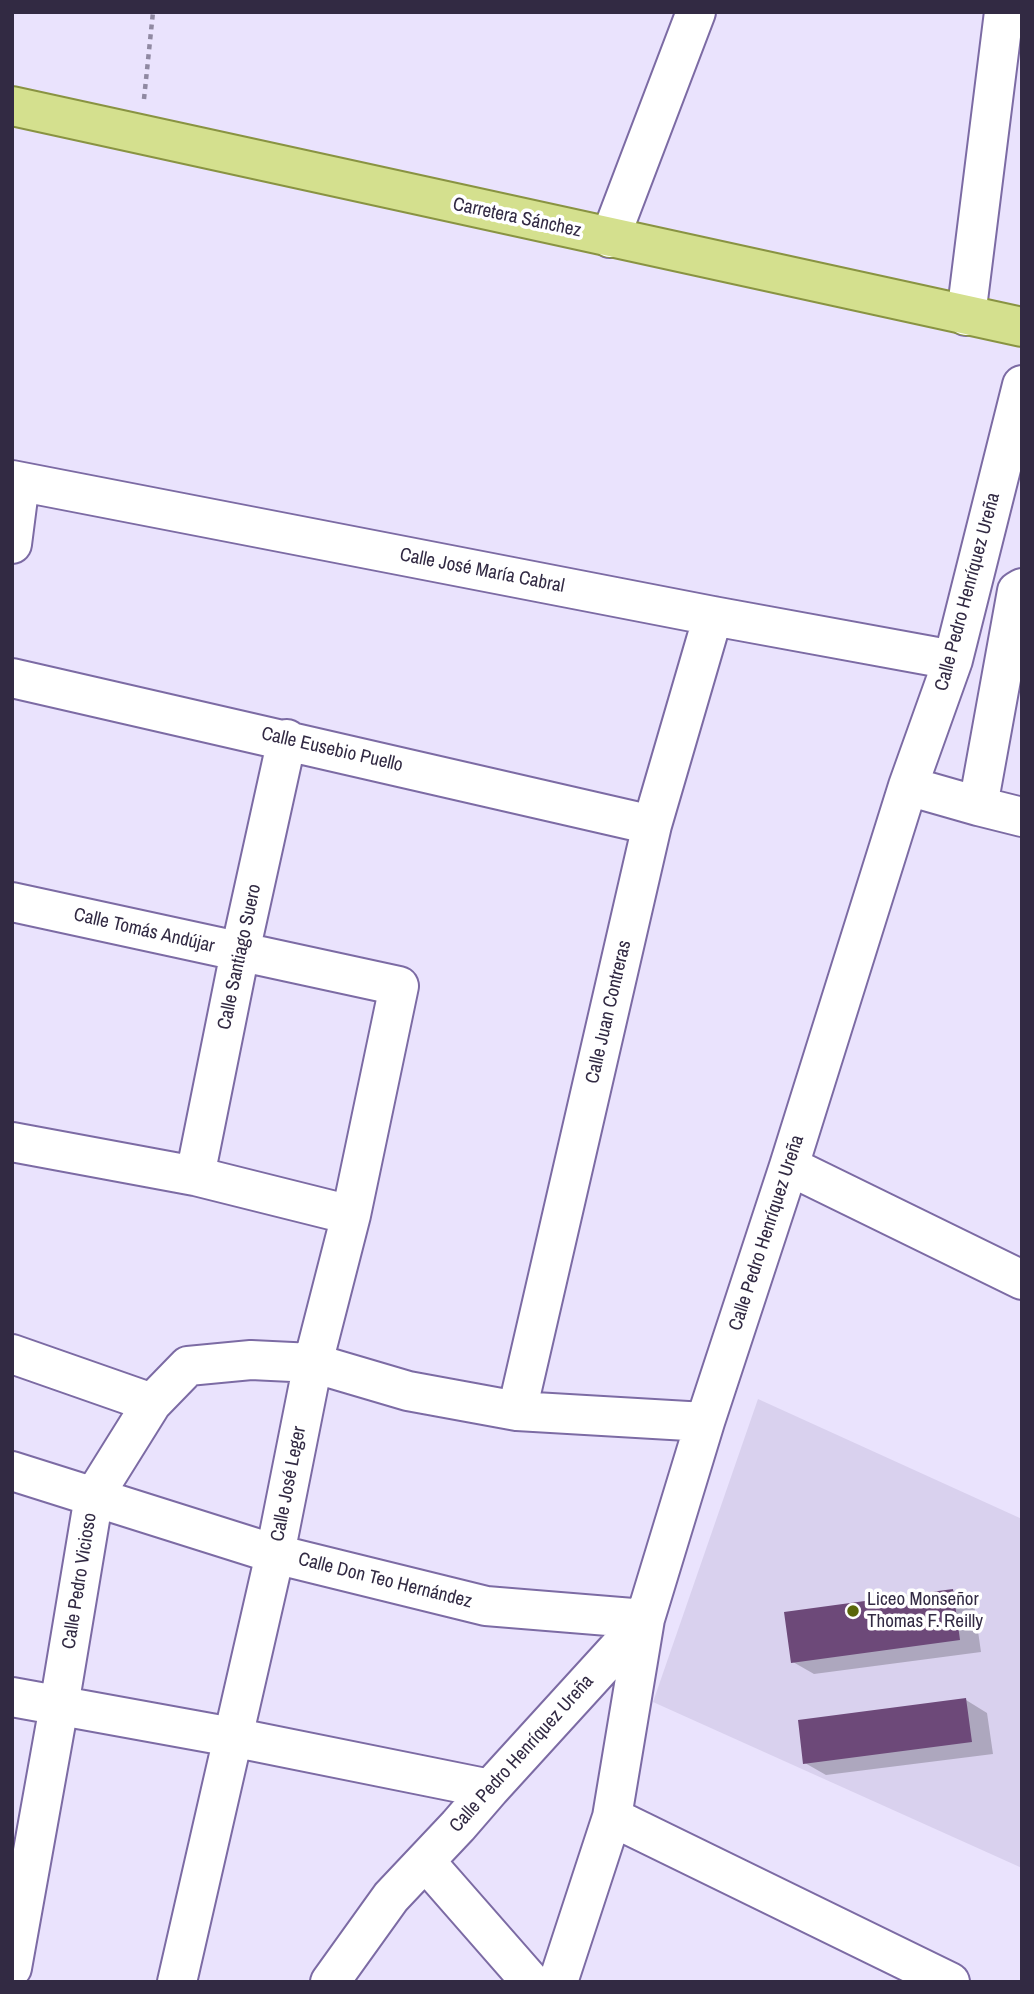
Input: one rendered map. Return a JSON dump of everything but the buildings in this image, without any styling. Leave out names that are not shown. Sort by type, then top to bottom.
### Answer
[{"type":"main road","name":"Carretera Sánchez","points":[[12,106],[1022,327]]},
{"type":"street","points":[[610,238],[696,12]]},
{"type":"street","points":[[967,316],[1004,12]]},
{"type":"street","name":"Calle Pedro Henríquez Ureña","points":[[330,1982],[391,1897],[645,1619],[908,786],[953,660],[1022,384]]},
{"type":"street","points":[[12,544],[16,481]]},
{"type":"street","name":"Calle José María Cabral","points":[[16,481],[953,660]]},
{"type":"street","points":[[978,806],[1017,591],[1022,588]]},
{"type":"street","name":"Calle Juan Contreras","points":[[517,1411],[652,825],[713,616]]},
{"type":"street","name":"Calle Eusebio Puello","points":[[12,678],[287,739],[652,825]]},
{"type":"street","name":"Calle Santiago Suero","points":[[195,1176],[240,952],[287,739]]},
{"type":"street","points":[[908,786],[1022,817]]},
{"type":"street","name":"Calle Tomás Andújar","points":[[12,902],[399,986]]},
{"type":"street","name":"Calle José Leger","points":[[177,1982],[275,1554],[313,1363],[351,1215],[399,986]]},
{"type":"street","points":[[12,1142],[195,1176],[351,1215]]},
{"type":"street","points":[[789,1166],[1022,1280]]},
{"type":"street","points":[[12,1354],[152,1403]]},
{"type":"street","name":"Calle Pedro Vicioso","points":[[12,1968],[94,1496],[152,1403],[188,1366],[251,1360],[313,1363],[408,1391],[517,1411],[705,1422]]},
{"type":"street","name":"Calle Don Teo Hernández","points":[[12,1471],[275,1554],[486,1606],[645,1619]]},
{"type":"street","points":[[558,1982],[612,1817],[645,1619]]},
{"type":"street","points":[[12,1697],[232,1737],[489,1789]]},
{"type":"street","points":[[612,1817],[950,1982]]},
{"type":"street","points":[[425,1861],[531,1982]]},
{"type":"path","points":[[141,135],[153,12]]},
{"type":"shaded area","name":"Liceo Monseñor Thomas F. Reilly","points":[[758,1399],[1022,1519],[1022,1868],[653,1702]]},
{"type":"place","name":"Liceo Monseñor Thomas F. Reilly","points":[[853,1611]]}]
